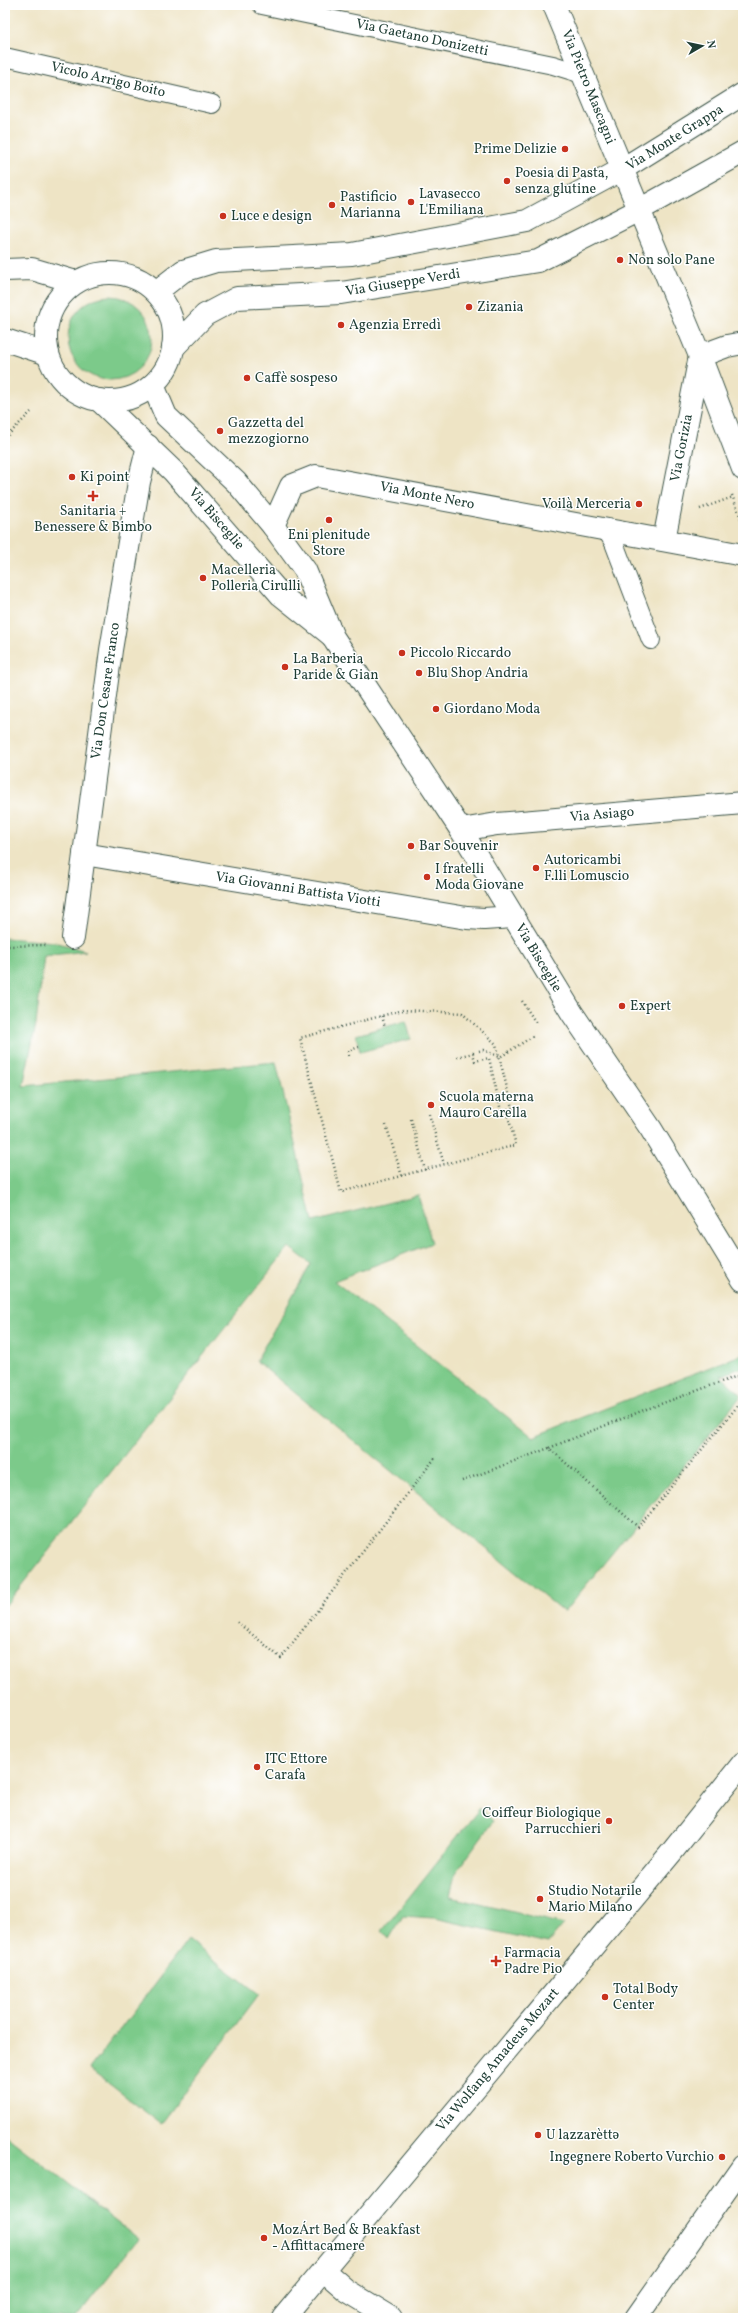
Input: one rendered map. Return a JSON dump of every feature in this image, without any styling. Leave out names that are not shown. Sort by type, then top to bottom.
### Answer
[{"type":"street","name":"Via Pietro Mascagni","points":[[554,5],[622,170]]},
{"type":"street","name":"Via Monte Grappa","points":[[639,210],[622,170],[743,94]]},
{"type":"street","points":[[743,152],[639,210],[700,356],[743,469]]},
{"type":"street","points":[[156,292],[183,271],[216,261],[352,254],[526,221],[622,170]]},
{"type":"street","name":"Via Giuseppe Verdi","points":[[173,348],[205,315],[237,298],[341,293],[538,261],[639,210]]},
{"type":"street","points":[[5,270],[32,269],[76,282]]},
{"type":"street","name":"Via Giuseppe Verdi","points":[[118,273],[139,279],[156,292],[167,308],[173,328],[173,348],[166,368],[153,385],[136,396],[118,401],[99,400],[81,395],[66,385],[55,371],[48,354],[45,333],[50,313],[61,295],[76,282],[96,274],[118,273]]},
{"type":"street","points":[[7,343],[48,354]]},
{"type":"street","points":[[700,356],[743,344]]},
{"type":"street","name":"Via Gorizia","points":[[664,540],[700,356]]},
{"type":"street","name":"Via Bisceglie","points":[[153,385],[166,416],[236,482],[273,526],[305,570],[332,637],[461,830],[572,1014],[651,1129],[743,1280]]},
{"type":"street","name":"Via Bisceglie","points":[[99,400],[148,446],[227,531],[281,595],[332,637]]},
{"type":"street","name":"Via Don Cesare Franco","points":[[73,938],[111,650],[139,482],[148,446]]},
{"type":"street","name":"Via Monte Nero","points":[[273,526],[291,486],[316,476],[410,492],[607,531],[743,555]]},
{"type":"street","name":"Via Asiago","points":[[461,830],[497,824],[743,802]]},
{"type":"street","name":"Via Giovanni Battista Viotti","points":[[84,854],[467,918],[484,919],[513,917]]},
{"type":"street","name":"Via Wolfang Amadeus Mozart","points":[[283,2318],[671,1853],[743,1764]]},
{"type":"street","points":[[636,2318],[743,2166]]},
{"type":"street","points":[[323,2270],[346,2290],[392,2318]]},
{"type":"lane","name":"Via Gaetano Donizetti","points":[[262,5],[553,65],[582,74]]},
{"type":"lane","name":"Vicolo Arrigo Boito","points":[[5,57],[212,104]]},
{"type":"lane","points":[[607,531],[614,543],[651,640]]},
{"type":"path","points":[[5,438],[31,412]]},
{"type":"path","points":[[693,511],[733,497]]},
{"type":"path","points":[[522,1001],[536,1023]]},
{"type":"path","points":[[457,1057],[473,1053],[475,1061],[489,1058],[501,1111],[506,1109],[512,1108],[496,1044],[462,1013],[403,1010],[300,1038],[341,1192],[516,1145],[506,1109]]},
{"type":"path","points":[[382,1016],[385,1026]]},
{"type":"path","points":[[500,1057],[535,1035]]},
{"type":"path","points":[[349,1056],[348,1051],[359,1047]]},
{"type":"path","points":[[479,1052],[483,1050],[500,1057]]},
{"type":"path","points":[[429,1114],[444,1164]]},
{"type":"path","points":[[410,1118],[425,1170]]},
{"type":"path","points":[[386,1125],[402,1176]]},
{"type":"path","points":[[462,1481],[644,1410],[743,1374]]},
{"type":"path","points":[[549,1448],[638,1527],[740,1403]]},
{"type":"path","points":[[237,1622],[282,1658],[435,1458]]},
{"type":"green space","points":[[110,296],[126,299],[140,308],[149,322],[152,338],[149,354],[140,368],[126,377],[110,380],[94,377],[80,368],[71,354],[68,338],[71,322],[80,308],[94,299]]},
{"type":"green space","points":[[5,938],[55,942],[86,951],[44,956],[36,1024],[23,1086],[276,1062],[313,1222],[418,1195],[432,1243],[334,1281],[533,1437],[743,1354],[743,1367],[721,1376],[742,1395],[564,1612],[256,1361],[311,1264],[289,1247],[5,1606]]},
{"type":"green space","points":[[406,1021],[411,1039],[360,1052],[356,1035]]},
{"type":"green space","points":[[480,1808],[493,1821],[455,1873],[450,1897],[564,1924],[548,1943],[434,1918],[403,1916],[389,1939],[382,1931]]},
{"type":"green space","points":[[188,1940],[259,1994],[161,2124],[90,2069]]},
{"type":"green space","points":[[5,2135],[138,2239],[76,2318],[5,2318]]},
{"type":"place","name":"Prime Delizie","points":[[565,149]]},
{"type":"place","name":"Poesia di Pasta, senza glutine","points":[[507,181]]},
{"type":"place","name":"Lavasecco L'Emiliana","points":[[411,202]]},
{"type":"place","name":"Pastificio Marianna","points":[[332,205]]},
{"type":"place","name":"Luce e design","points":[[223,216]]},
{"type":"place","name":"Non solo Pane","points":[[620,260]]},
{"type":"place","name":"Zizania","points":[[469,307]]},
{"type":"place","name":"Agenzia Erredì","points":[[341,325]]},
{"type":"place","name":"Caffè sospeso","points":[[247,378]]},
{"type":"place","name":"Gazzetta del mezzogiorno","points":[[220,431]]},
{"type":"place","name":"Ki point","points":[[72,477]]},
{"type":"place","name":"Sanitaria + Benessere & Bimbo","points":[[93,496]]},
{"type":"place","name":"Voilà Merceria","points":[[639,504]]},
{"type":"place","name":"Eni plenitude Store","points":[[329,520]]},
{"type":"place","name":"Macelleria Polleria Cirulli","points":[[203,578]]},
{"type":"place","name":"Piccolo Riccardo","points":[[402,653]]},
{"type":"place","name":"La Barberia Paride & Gian","points":[[285,667]]},
{"type":"place","name":"Blu Shop Andria","points":[[419,673]]},
{"type":"place","name":"Giordano Moda","points":[[436,709]]},
{"type":"place","name":"Bar Souvenir","points":[[411,846]]},
{"type":"place","name":"Autoricambi F.lli Lomuscio","points":[[536,868]]},
{"type":"place","name":"I fratelli Moda Giovane","points":[[427,877]]},
{"type":"place","name":"Expert","points":[[622,1006]]},
{"type":"place","name":"Scuola materna Mauro Carella","points":[[431,1105]]},
{"type":"place","name":"ITC Ettore Carafa","points":[[257,1767]]},
{"type":"place","name":"Coiffeur Biologique Parrucchieri","points":[[609,1821]]},
{"type":"place","name":"Studio Notarile Mario Milano","points":[[540,1899]]},
{"type":"place","name":"Farmacia Padre Pio","points":[[496,1961]]},
{"type":"place","name":"Total Body Center","points":[[605,1997]]},
{"type":"place","name":"U lazzarèttә","points":[[538,2135]]},
{"type":"place","name":"Ingegnere Roberto Vurchio","points":[[722,2157]]},
{"type":"place","name":"MozÁrt Bed & Breakfast - Affittacamere","points":[[264,2238]]}]
